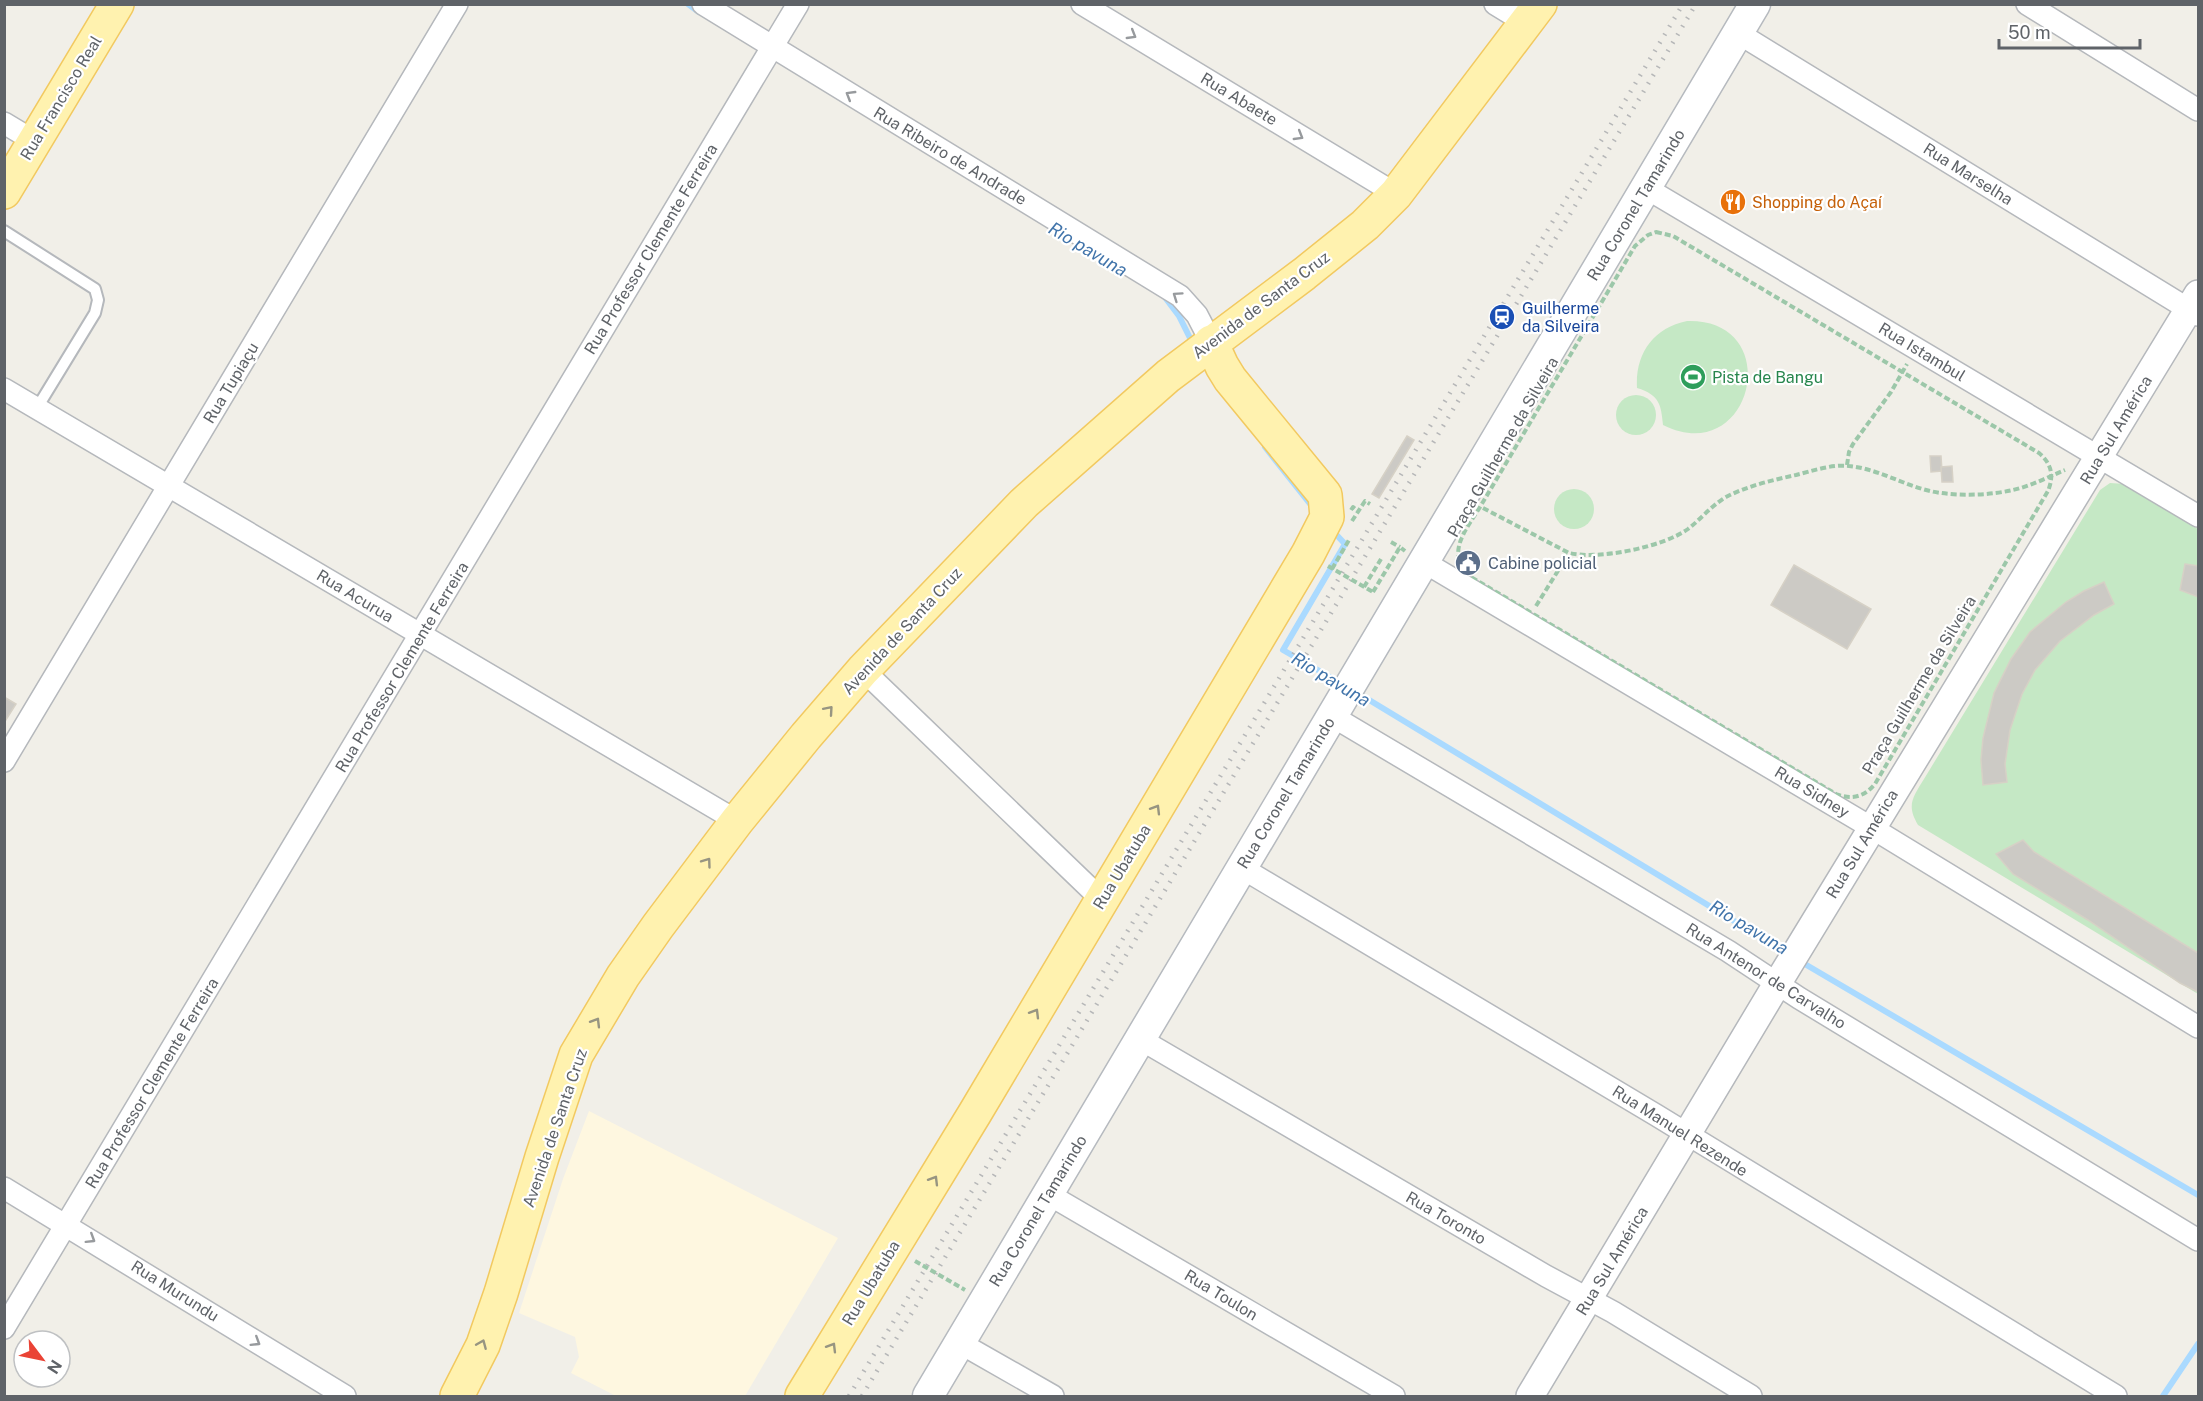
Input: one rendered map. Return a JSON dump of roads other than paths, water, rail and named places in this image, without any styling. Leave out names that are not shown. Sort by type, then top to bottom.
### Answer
[{"type":"main road","name":"Rua Francisco Real","points":[[4,192],[117,4]]},
{"type":"main road","name":"Rua Coronel Tamarindo","points":[[928,1396],[1332,716],[1412,555],[1471,502],[1646,188],[1755,4]]},
{"type":"main road","name":"Avenida de Santa Cruz","points":[[457,1396],[483,1345],[576,1055],[623,976],[737,821],[863,670],[1024,503],[1167,376],[1313,267],[1365,225],[1396,194],[1533,14]]},
{"type":"main road","name":"Rua Ubatuba","points":[[802,1396],[1102,900],[1308,554],[1327,517],[1325,495],[1230,379],[1221,366],[1211,342]]},
{"type":"street","name":"Rua Tupiaçu","points":[[4,761],[457,4]]},
{"type":"street","name":"Rua Ribeiro de Andrade","points":[[703,4],[769,52],[1180,296],[1197,315],[1211,342]]},
{"type":"street","name":"Rua Professor Clemente Ferreira","points":[[4,1328],[798,4]]},
{"type":"street","name":"Rua Abaete","points":[[1082,4],[1396,194]]},
{"type":"street","points":[[1496,4],[1533,14]]},
{"type":"street","points":[[2027,4],[2199,110]]},
{"type":"street","name":"Rua Marselha","points":[[1738,33],[2196,306]]},
{"type":"street","points":[[4,123],[34,141]]},
{"type":"street","name":"Rua Istambul","points":[[1646,188],[2199,516]]},
{"type":"street","name":"Rua Sul América","points":[[1530,1396],[1872,828],[2099,457],[2196,306]]},
{"type":"street","name":"Rua Acurua","points":[[4,389],[737,821]]},
{"type":"street","name":"Rua Sidney","points":[[1412,555],[1529,618],[2199,1027]]},
{"type":"street","points":[[863,670],[1102,900]]},
{"type":"street","name":"Rua Antenor de Carvalho","points":[[1332,716],[1728,951],[1777,984],[2199,1240]]},
{"type":"street","name":"Rua Manuel Rezende","points":[[1242,868],[1688,1135],[2116,1396]]},
{"type":"street","name":"Rua Toronto","points":[[1140,1039],[1588,1300],[1613,1312],[1751,1396]]},
{"type":"street","name":"Rua Murundu","points":[[4,1188],[345,1396]]},
{"type":"street","name":"Rua Toulon","points":[[1048,1194],[1394,1396]]},
{"type":"street","points":[[960,1343],[1053,1396]]},
{"type":"lane","points":[[4,231],[95,289],[98,300],[95,313],[37,408]]},
{"type":"waterway","name":"Rio pavuna","points":[[688,4],[699,12]]},
{"type":"waterway","name":"Rio pavuna","points":[[1164,296],[1179,316],[1194,346]]},
{"type":"waterway","name":"Rio pavuna","points":[[1265,447],[1315,510]]},
{"type":"waterway","name":"Rio pavuna","points":[[1331,529],[1345,544],[1283,650],[1342,684]]},
{"type":"waterway","name":"Rio pavuna","points":[[1356,692],[1787,953]]},
{"type":"waterway","name":"Rio pavuna","points":[[1798,960],[2198,1195]]},
{"type":"waterway","name":"Rio pavuna","points":[[2163,1396],[2198,1344]]},
{"type":"railway","points":[[849,1396],[1683,4]]},
{"type":"railway","points":[[862,1396],[1696,4]]},
{"type":"place","name":"Shopping do Açaí","points":[[1733,202]]},
{"type":"place","name":"Guilherme da Silveira","points":[[1502,317]]},
{"type":"place","name":"Pista de Bangu","points":[[1693,377]]},
{"type":"place","name":"Cabine policial","points":[[1468,563]]}]
